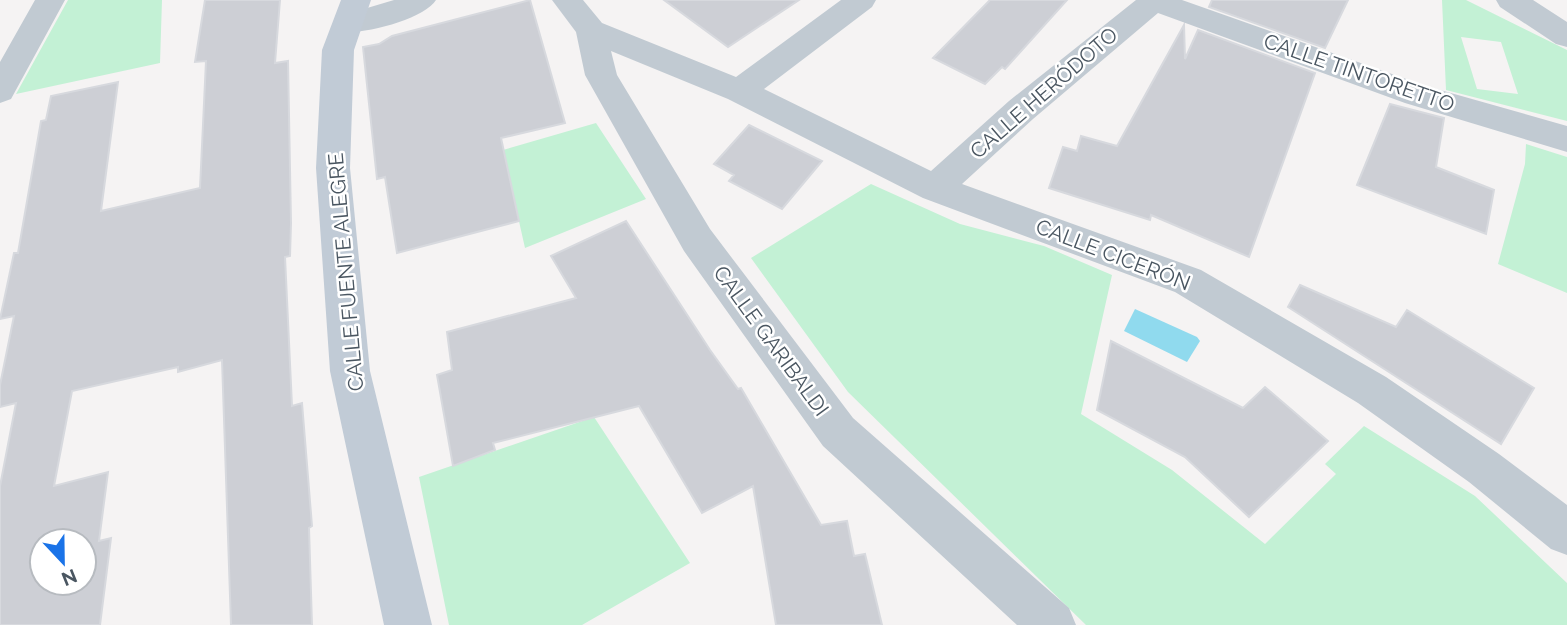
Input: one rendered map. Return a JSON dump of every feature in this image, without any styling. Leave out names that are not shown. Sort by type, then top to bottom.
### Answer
[{"type":"street","points":[[0,91],[50,0]]},
{"type":"street","points":[[352,12],[389,14],[421,0]]},
{"type":"street","points":[[738,91],[861,0]]},
{"type":"street","points":[[1511,0],[1567,36]]},
{"type":"street","name":"CALLE TINTORETTO","points":[[1154,1],[1417,95],[1567,139]]},
{"type":"street","name":"CALLE HERÓDOTO","points":[[935,188],[1021,110],[1154,1]]},
{"type":"street","name":"CALLE FUENTE ALEGRE","points":[[352,12],[338,50],[333,168],[350,371],[408,625]]},
{"type":"street","name":"CALLE CICERÓN","points":[[579,15],[935,188],[1188,281],[1372,390],[1485,468],[1567,533]]},
{"type":"street","name":"CALLE GARIBALDI","points":[[579,15],[601,75],[697,240],[838,432],[1052,625]]},
{"type":"green space","points":[[68,0],[162,0],[160,63],[16,94]]},
{"type":"green space","points":[[1442,0],[1466,0],[1567,50],[1567,121],[1446,90]],"holes":[[[1461,37],[1501,42],[1518,94],[1477,89]]]},
{"type":"green space","points":[[596,123],[646,199],[525,248],[503,150]]},
{"type":"green space","points":[[1526,144],[1567,157],[1567,293],[1498,264],[1525,164]]},
{"type":"green space","points":[[871,184],[960,224],[1044,246],[1112,275],[1081,414],[1172,470],[1265,544],[1336,474],[1325,464],[1364,426],[1475,496],[1567,583],[1567,625],[1086,625],[848,392],[751,258]]},
{"type":"green space","points":[[594,417],[690,563],[582,625],[449,625],[419,477]]},
{"type":"water","points":[[1135,309],[1197,337],[1200,341],[1187,362],[1124,331]]},
{"type":"building","points":[[205,0],[280,0],[275,63],[288,61],[291,223],[290,256],[285,257],[292,406],[302,403],[312,526],[309,528],[312,625],[231,625],[222,360],[178,372],[178,367],[72,391],[54,486],[108,472],[99,541],[111,538],[100,625],[0,625],[0,486],[16,403],[0,407],[0,385],[14,316],[0,319],[14,253],[18,253],[41,121],[46,120],[51,96],[118,82],[101,211],[200,188],[206,61],[195,62]]},
{"type":"building","points":[[530,0],[565,123],[501,138],[519,221],[397,253],[385,177],[377,179],[363,47],[379,44],[392,36]]},
{"type":"building","points":[[664,0],[799,0],[728,47]]},
{"type":"building","points":[[990,0],[1067,0],[1005,69],[1002,67],[985,84],[933,58]]},
{"type":"building","points":[[1212,0],[1348,0],[1325,48],[1209,7]]},
{"type":"building","points":[[1184,25],[1185,59],[1198,30],[1315,73],[1249,257],[1151,215],[1150,220],[1049,188],[1063,147],[1077,151],[1081,136],[1117,146]]},
{"type":"building","points":[[1390,104],[1444,118],[1436,167],[1494,190],[1486,234],[1357,185]]},
{"type":"building","points":[[749,125],[822,161],[782,209],[729,181],[734,175],[714,164]]},
{"type":"building","points":[[626,221],[710,350],[738,389],[741,388],[821,525],[847,521],[854,556],[865,554],[882,625],[776,625],[753,486],[702,513],[639,406],[493,443],[495,450],[453,466],[437,375],[452,370],[447,332],[576,298],[551,256]]},
{"type":"building","points":[[1300,285],[1396,327],[1407,310],[1534,388],[1501,444],[1288,307]]},
{"type":"building","points":[[1111,341],[1243,408],[1265,387],[1328,441],[1249,517],[1185,457],[1097,410]]}]
